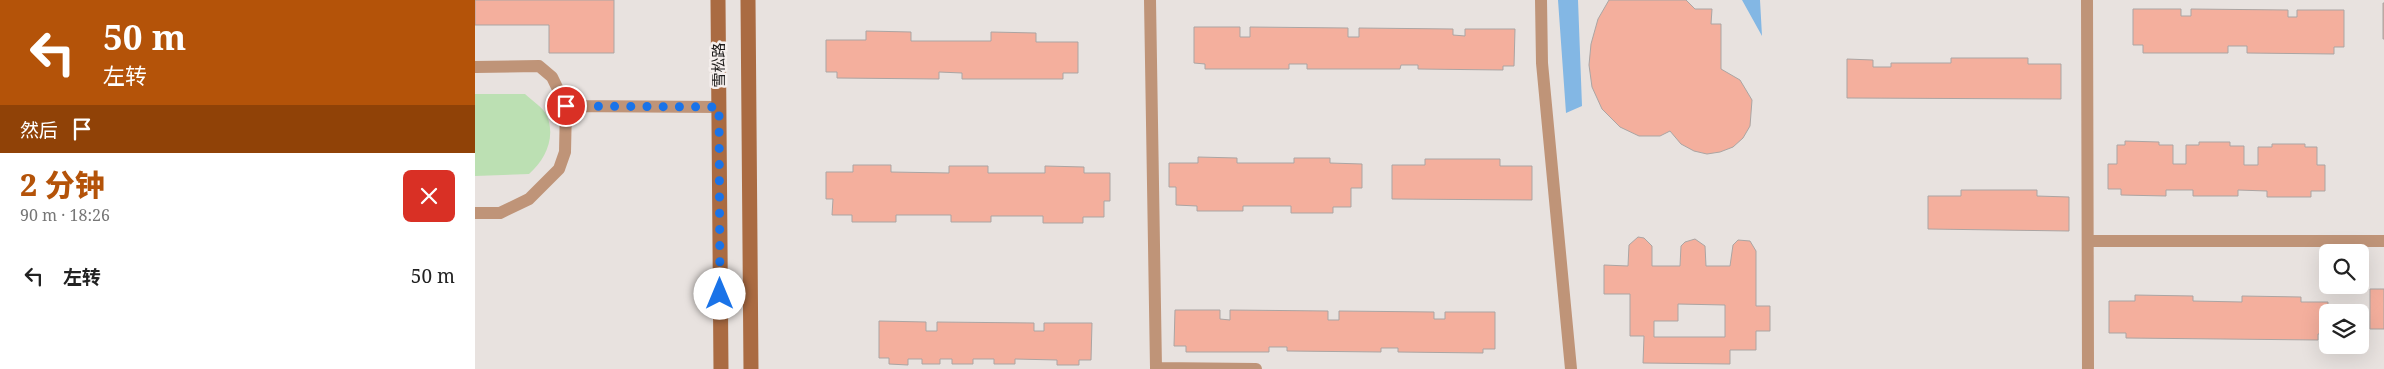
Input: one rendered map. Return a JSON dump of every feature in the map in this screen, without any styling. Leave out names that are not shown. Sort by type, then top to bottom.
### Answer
[{"type":"main road","name":"雪松路","points":[[718,0],[721,369]]},
{"type":"main road","name":"雪松路","points":[[748,0],[751,369]]},
{"type":"lane","points":[[1150,0],[1156,368],[1256,369]]},
{"type":"lane","points":[[1541,0],[1542,63],[1571,369]]},
{"type":"lane","points":[[2087,0],[2088,369]]},
{"type":"lane","points":[[475,67],[539,66],[552,77],[566,106],[565,152],[559,169],[529,199],[500,213],[475,213]]},
{"type":"lane","points":[[566,106],[719,107]]},
{"type":"lane","points":[[2088,241],[2384,241]]},
{"type":"green space","points":[[475,94],[525,94],[545,113],[550,132],[547,148],[540,162],[529,174],[475,176]]},
{"type":"water","points":[[1558,0],[1578,0],[1582,106],[1566,113]]},
{"type":"water","points":[[1742,0],[1760,0],[1762,36]]},
{"type":"building","points":[[475,0],[614,0],[614,53],[549,53],[549,25],[475,25]]},
{"type":"building","points":[[1609,0],[1686,0],[1695,9],[1712,9],[1711,24],[1721,24],[1721,69],[1740,80],[1752,100],[1750,126],[1743,138],[1733,147],[1707,154],[1694,151],[1681,144],[1670,131],[1660,136],[1639,136],[1620,127],[1602,109],[1592,87],[1589,65],[1591,44],[1598,19]]},
{"type":"building","points":[[2384,3],[2384,39],[2383,39]]},
{"type":"building","points":[[2133,9],[2181,9],[2181,16],[2191,16],[2191,9],[2288,10],[2288,17],[2297,17],[2297,10],[2344,10],[2344,47],[2334,47],[2334,54],[2247,53],[2247,46],[2228,46],[2228,53],[2143,53],[2143,45],[2133,45]]},
{"type":"building","points":[[1194,27],[1240,27],[1240,37],[1250,37],[1250,27],[1348,28],[1348,37],[1359,37],[1359,28],[1453,29],[1453,35],[1465,36],[1465,29],[1515,29],[1514,66],[1503,66],[1503,70],[1418,69],[1418,65],[1401,65],[1400,69],[1307,69],[1307,64],[1289,64],[1289,69],[1205,69],[1205,64],[1194,63]]},
{"type":"building","points":[[866,31],[911,32],[911,41],[991,41],[991,32],[1036,33],[1036,42],[1078,42],[1078,73],[1063,73],[1063,79],[962,79],[962,73],[939,72],[939,79],[837,78],[837,72],[826,72],[826,40],[866,40]]},
{"type":"building","points":[[1951,58],[2028,58],[2028,64],[2061,64],[2061,99],[1847,98],[1847,59],[1873,60],[1873,67],[1891,67],[1891,63],[1951,63]]},
{"type":"building","points":[[2125,141],[2159,142],[2159,145],[2173,145],[2173,164],[2186,164],[2186,145],[2199,145],[2199,142],[2230,142],[2230,146],[2244,146],[2244,165],[2258,165],[2258,147],[2272,147],[2272,144],[2305,144],[2305,147],[2317,147],[2317,165],[2325,165],[2325,191],[2311,191],[2311,197],[2267,197],[2267,191],[2238,190],[2238,196],[2193,196],[2193,190],[2166,190],[2166,196],[2121,195],[2121,189],[2108,189],[2108,164],[2117,164],[2117,145],[2125,145]]},
{"type":"building","points":[[1198,157],[1237,158],[1237,163],[1294,163],[1294,158],[1330,158],[1330,163],[1362,164],[1362,188],[1351,188],[1351,207],[1333,207],[1333,213],[1291,213],[1291,206],[1243,206],[1243,211],[1197,211],[1197,206],[1176,205],[1176,187],[1169,187],[1169,163],[1198,163]]},
{"type":"building","points":[[1425,159],[1500,159],[1500,166],[1532,166],[1532,200],[1392,199],[1392,165],[1425,165]]},
{"type":"building","points":[[853,165],[891,165],[891,172],[949,173],[949,166],[988,166],[988,173],[1045,173],[1045,166],[1084,167],[1084,173],[1110,173],[1110,201],[1104,201],[1104,217],[1083,217],[1083,223],[1043,223],[1043,216],[991,216],[991,222],[951,222],[951,215],[896,215],[896,222],[852,222],[852,215],[832,215],[833,199],[826,199],[826,172],[853,172]]},
{"type":"building","points":[[1961,190],[2037,190],[2037,196],[2069,197],[2069,231],[1928,229],[1928,196],[1961,196]]},
{"type":"building","points":[[1638,237],[1644,238],[1652,246],[1652,266],[1680,266],[1681,246],[1685,242],[1695,239],[1705,246],[1706,266],[1730,266],[1733,245],[1738,240],[1750,241],[1756,251],[1756,306],[1770,306],[1770,331],[1756,331],[1756,350],[1730,350],[1730,364],[1643,363],[1644,336],[1630,336],[1630,294],[1604,294],[1604,265],[1628,266],[1629,245]],"holes":[[[1678,304],[1725,305],[1725,337],[1654,337],[1654,321],[1678,321]]]},
{"type":"building","points":[[2370,289],[2384,289],[2384,329],[2370,329]]},
{"type":"building","points":[[2135,295],[2193,296],[2193,301],[2242,302],[2242,296],[2301,297],[2301,302],[2328,302],[2328,304],[2319,304],[2318,340],[2126,338],[2126,333],[2109,333],[2109,301],[2135,301]]},
{"type":"building","points":[[1175,310],[1220,310],[1220,319],[1230,320],[1230,310],[1328,311],[1328,320],[1339,320],[1339,311],[1434,312],[1434,319],[1445,319],[1445,312],[1495,312],[1495,349],[1483,349],[1483,353],[1398,352],[1398,348],[1381,348],[1381,352],[1287,351],[1287,347],[1269,347],[1269,352],[1186,352],[1186,346],[1174,346]]},
{"type":"building","points":[[879,321],[926,322],[926,331],[937,331],[937,322],[1034,323],[1034,331],[1044,331],[1044,323],[1092,323],[1091,360],[1079,360],[1079,365],[1057,365],[1057,360],[1015,359],[1015,364],[994,364],[994,359],[973,359],[973,364],[952,364],[952,359],[940,359],[940,364],[922,364],[922,359],[908,359],[908,365],[889,364],[889,358],[879,358]]},
{"type":"route","points":[[566,106],[719,107],[720,294]]}]
